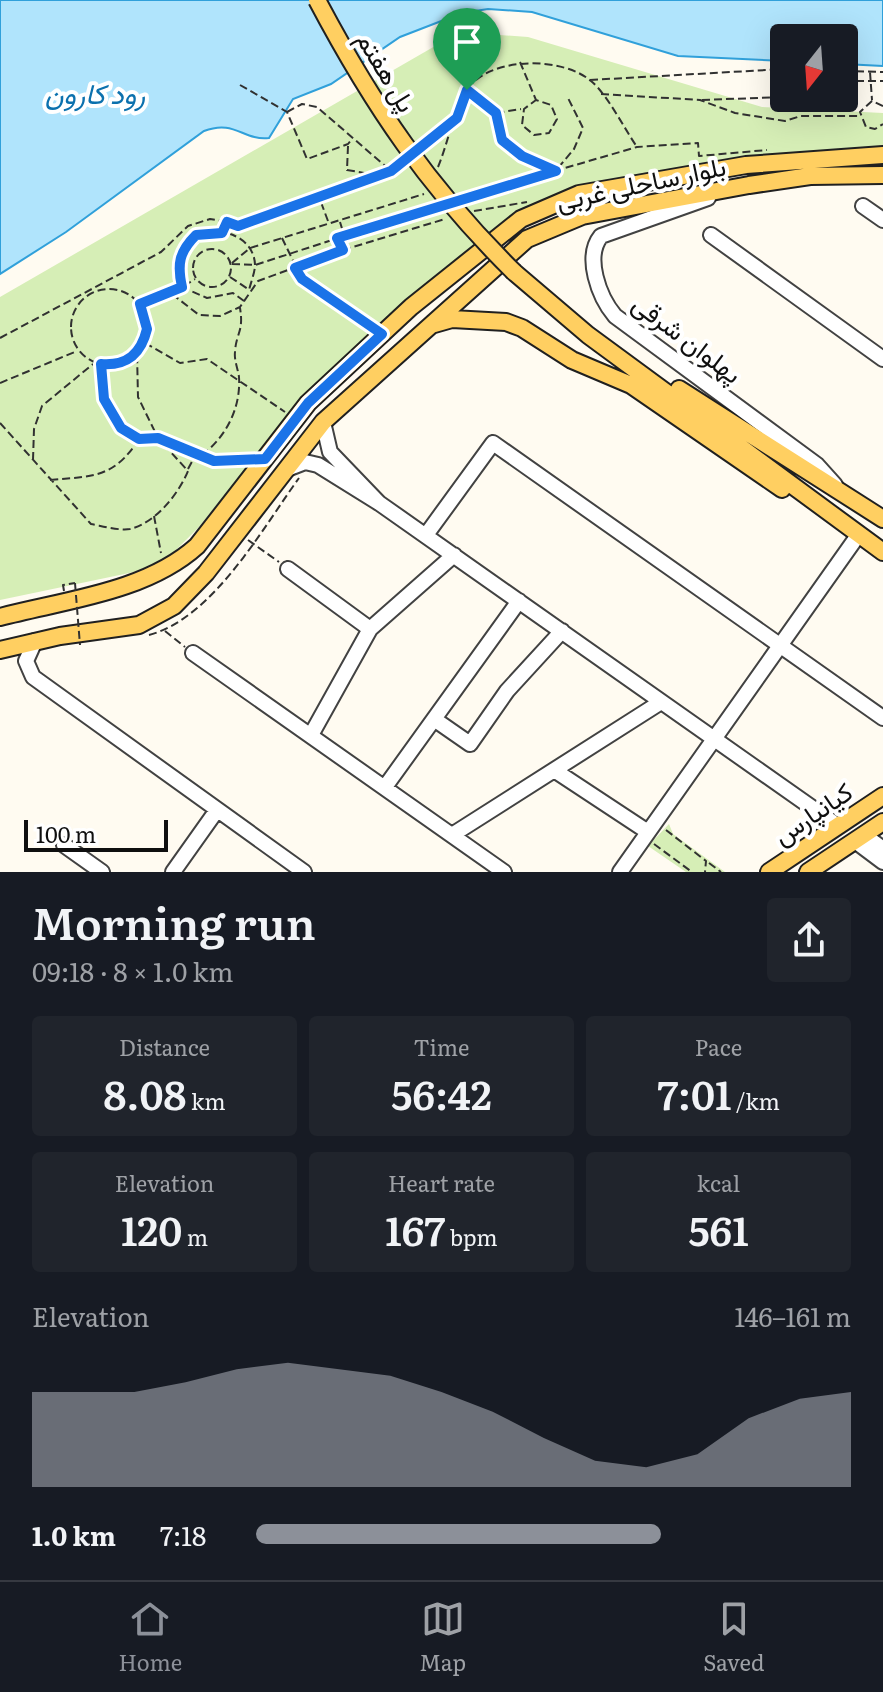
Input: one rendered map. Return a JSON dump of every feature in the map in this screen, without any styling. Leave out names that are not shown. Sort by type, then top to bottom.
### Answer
[{"type":"main road","name":"پل هفتم","points":[[317,0],[359,80],[409,153],[482,240],[516,267]]},
{"type":"main road","name":"پل هفتم","points":[[328,0],[367,75],[416,147],[516,267]]},
{"type":"main road","name":"بلوار ساحلی غربی","points":[[0,617],[136,582],[164,570],[197,546],[296,419],[382,334],[489,242],[521,219],[579,194],[746,165],[883,155]]},
{"type":"main road","name":"بلوار ساحلی غربی","points":[[0,650],[35,641],[139,625],[174,606],[237,533],[323,422],[425,326],[527,239],[556,224],[582,216],[749,185],[810,176],[883,175]]},
{"type":"main road","name":"پهلوان شرقی","points":[[516,267],[674,386],[881,516]]},
{"type":"main road","name":"پهلوان شرقی","points":[[516,267],[588,335],[883,552]]},
{"type":"main road","points":[[425,326],[452,319],[506,322],[522,328],[572,360],[631,385],[788,494],[813,499]]},
{"type":"main road","points":[[859,534],[881,516]]},
{"type":"main road","name":"کیانپارس","points":[[769,872],[883,796]]},
{"type":"main road","name":"کیانپارس","points":[[808,872],[883,822]]},
{"type":"street","name":"پهلوان شرقی","points":[[749,185],[601,236],[593,256],[603,298],[615,316],[817,465],[844,494]]},
{"type":"street","points":[[863,206],[883,220]]},
{"type":"street","points":[[711,235],[883,359]]},
{"type":"street","points":[[323,422],[330,452],[379,503]]},
{"type":"street","points":[[426,535],[493,443],[883,718]]},
{"type":"street","points":[[287,469],[305,462],[318,465],[379,503],[838,826]]},
{"type":"street","points":[[620,872],[859,534]]},
{"type":"street","points":[[311,735],[370,629],[454,555]]},
{"type":"street","points":[[288,569],[370,629]]},
{"type":"street","points":[[385,787],[519,601]]},
{"type":"street","points":[[434,719],[470,744],[507,691],[562,631]]},
{"type":"street","points":[[35,641],[26,661],[33,677],[304,872]]},
{"type":"street","points":[[193,653],[504,872]]},
{"type":"street","points":[[452,835],[661,702]]},
{"type":"street","points":[[554,770],[652,827]]},
{"type":"street","points":[[173,872],[217,810]]},
{"type":"street","points":[[859,838],[883,849]]},
{"type":"street","points":[[859,838],[883,862]]},
{"type":"street","points":[[64,845],[102,872]]},
{"type":"path","points":[[520,62],[536,100],[551,105],[557,119],[549,133],[534,135],[522,125],[524,109]]},
{"type":"path","points":[[434,174],[467,90],[482,76],[520,62],[552,65],[590,80],[770,70]]},
{"type":"path","points":[[858,72],[883,72]]},
{"type":"path","points":[[870,72],[872,101]]},
{"type":"path","points":[[590,80],[637,147]]},
{"type":"path","points":[[858,81],[883,81]]},
{"type":"path","points":[[240,85],[287,112],[307,159],[348,144],[353,138]]},
{"type":"path","points":[[467,90],[496,113],[502,140],[522,156],[556,171]]},
{"type":"path","points":[[600,94],[700,100],[770,98]]},
{"type":"path","points":[[556,171],[574,149],[583,128],[568,98]]},
{"type":"path","points":[[496,113],[524,109],[536,100]]},
{"type":"path","points":[[700,100],[735,113],[785,121],[801,116],[860,116]]},
{"type":"path","points":[[872,101],[883,106]]},
{"type":"path","points":[[872,101],[864,105],[860,116],[866,127],[883,125]]},
{"type":"path","points":[[287,112],[302,104],[317,107],[391,171]]},
{"type":"path","points":[[0,338],[161,252],[188,226],[210,219],[238,226],[391,171],[457,118]]},
{"type":"path","points":[[458,199],[637,147],[698,143],[699,156],[766,149],[770,155]]},
{"type":"path","points":[[348,144],[347,170],[378,176]]},
{"type":"path","points":[[429,184],[424,194],[250,248],[232,264],[230,277],[221,285],[210,287],[196,278],[193,265],[205,250],[218,249],[232,264],[255,265],[444,203]]},
{"type":"path","points":[[319,197],[328,223]]},
{"type":"path","points":[[339,220],[344,236]]},
{"type":"path","points":[[222,233],[227,222]]},
{"type":"path","points":[[182,287],[178,268],[185,246],[196,235],[222,233],[239,239],[250,248],[255,265],[251,291]]},
{"type":"path","points":[[282,238],[302,279],[382,334]]},
{"type":"path","points":[[172,294],[199,315],[220,316],[240,307],[258,281],[343,250],[337,238]]},
{"type":"path","points":[[230,277],[251,291]]},
{"type":"path","points":[[140,304],[172,294],[196,278]]},
{"type":"path","points":[[182,287],[207,298],[233,293],[244,301]]},
{"type":"path","points":[[108,289],[120,290],[140,304],[147,329],[137,353],[114,365],[94,362],[79,350],[73,340],[72,316],[86,296],[108,289]]},
{"type":"path","points":[[83,292],[86,296]]},
{"type":"path","points":[[201,456],[222,440],[233,414],[239,381],[235,350],[243,329],[240,307]]},
{"type":"path","points":[[144,342],[180,363],[207,359],[296,419]]},
{"type":"path","points":[[0,383],[79,350]]},
{"type":"path","points":[[137,353],[138,397],[158,438],[188,471]]},
{"type":"path","points":[[33,461],[34,429],[42,406],[94,362]]},
{"type":"path","points":[[101,364],[104,399],[121,428],[139,439],[158,438],[214,461],[265,459]]},
{"type":"path","points":[[0,423],[91,524],[130,529],[154,515],[179,491],[196,454]]},
{"type":"path","points":[[49,480],[92,476],[123,464],[139,439]]},
{"type":"path","points":[[154,515],[164,570]]},
{"type":"path","points":[[237,533],[288,569]]},
{"type":"path","points":[[63,585],[75,583],[80,645]]},
{"type":"path","points":[[152,620],[193,653]]},
{"type":"path","points":[[652,827],[721,872]]},
{"type":"path","points":[[652,827],[654,843],[692,872]]},
{"type":"path","points":[[705,872],[706,861]]},
{"type":"green space","points":[[485,34],[528,37],[770,107],[770,112],[883,113],[883,149],[812,152],[554,200],[290,414],[198,528],[167,559],[134,572],[0,600],[0,297],[442,42]]},
{"type":"green space","points":[[669,824],[673,834],[725,872],[686,872],[648,846]]},
{"type":"water","name":"رود کارون","points":[[0,0],[883,0],[883,66],[858,65],[858,24],[770,24],[770,60],[678,56],[532,12],[488,9],[462,13],[400,37],[331,84],[293,99],[269,138],[224,127],[204,131],[66,232],[0,274]]},
{"type":"route","points":[[467,90],[496,113],[502,140],[522,156],[556,171],[515,180],[337,238],[343,250],[295,268],[302,279],[382,334],[308,403],[265,459],[214,461],[158,438],[139,439],[121,428],[104,399],[101,364],[114,365],[137,353],[147,329],[146,316],[140,304],[172,294],[182,287],[178,268],[180,256],[196,235],[213,231],[222,233],[227,222],[238,226],[391,171],[457,118],[467,90]]}]
